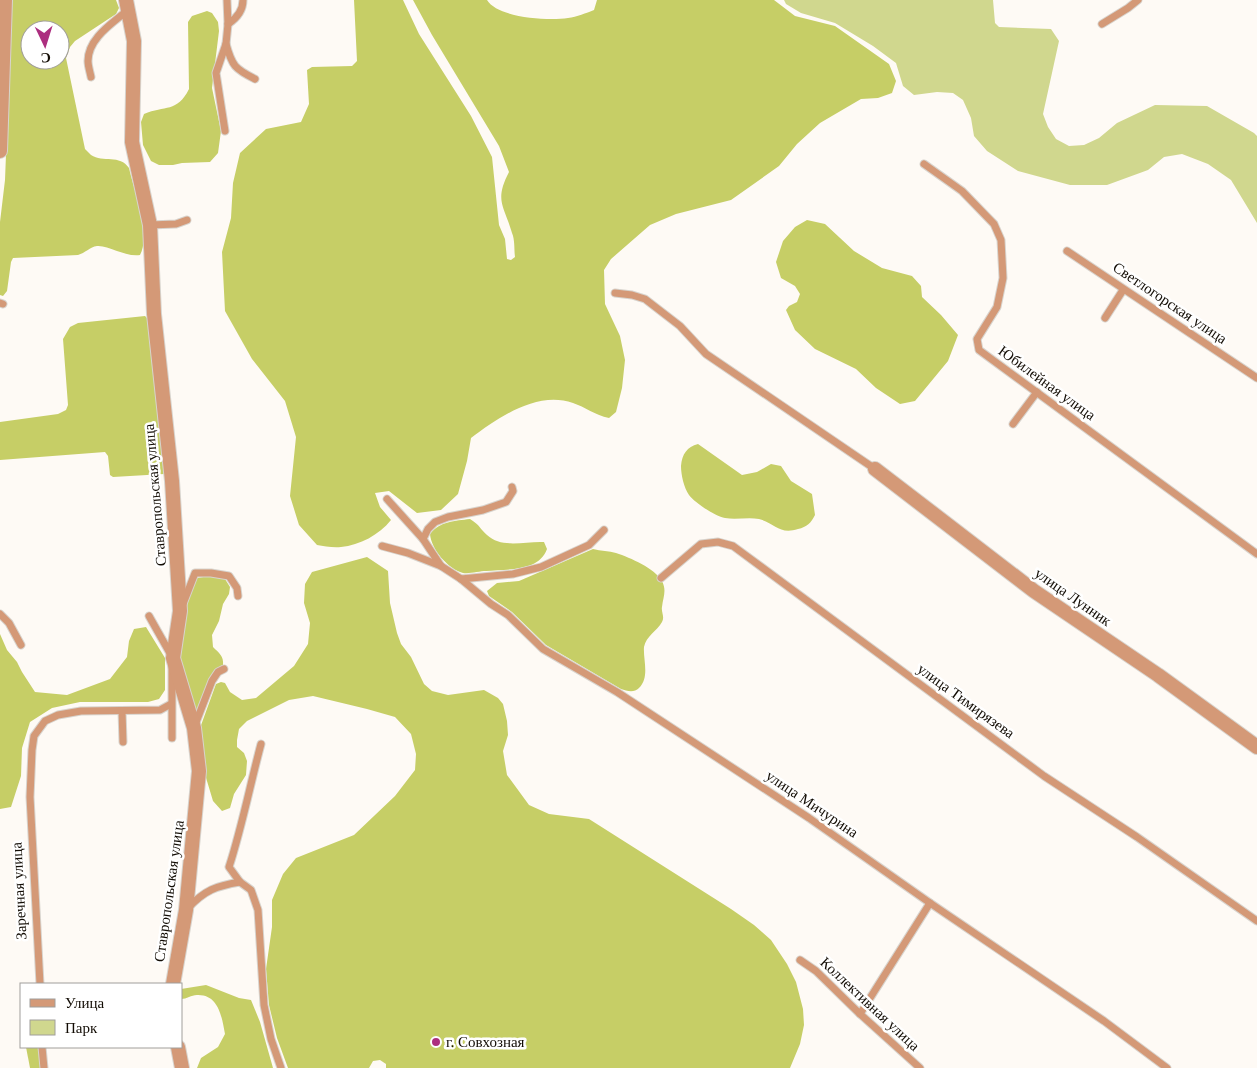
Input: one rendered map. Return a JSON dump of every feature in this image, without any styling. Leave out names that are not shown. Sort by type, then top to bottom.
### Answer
[{"type":"street","points":[[0,151],[5,0]]},
{"type":"street","name":"Ставропольская улица","points":[[127,5],[134,42],[132,142],[150,224],[154,314],[172,481],[180,611],[173,658],[194,728],[199,771],[186,910],[173,983]]},
{"type":"street","name":"улица Лунник","points":[[875,470],[1034,591],[1158,675],[1257,747]]},
{"type":"street","points":[[177,1067],[178,1048]]},
{"type":"lane","points":[[225,131],[216,73],[226,44],[228,24],[227,0]]},
{"type":"lane","points":[[228,24],[237,18],[243,7],[243,0]]},
{"type":"lane","points":[[1102,24],[1138,0]]},
{"type":"lane","points":[[91,77],[88,60],[91,47],[127,5]]},
{"type":"lane","points":[[226,44],[231,62],[238,71],[255,79]]},
{"type":"lane","name":"Юбилейная улица","points":[[924,164],[962,191],[994,224],[1001,240],[1003,278],[997,307],[977,339],[978,350],[1257,554]]},
{"type":"lane","points":[[150,224],[176,224],[187,220]]},
{"type":"lane","name":"Светлогорская улица","points":[[1067,251],[1257,378]]},
{"type":"lane","points":[[1105,318],[1123,290]]},
{"type":"lane","points":[[615,293],[632,294],[645,299],[680,326],[706,354],[875,470]]},
{"type":"lane","points":[[1014,424],[1037,392]]},
{"type":"lane","points":[[423,539],[428,529],[435,522],[506,502],[513,491],[512,486]]},
{"type":"lane","points":[[387,499],[423,539],[442,566]]},
{"type":"lane","points":[[461,579],[513,574],[541,567],[589,545],[604,530]]},
{"type":"lane","name":"улица Тимирязева","points":[[661,578],[701,544],[718,542],[732,546],[1044,776],[1131,832],[1257,921]]},
{"type":"lane","points":[[382,546],[408,553],[442,566]]},
{"type":"lane","name":"улица Мичурина","points":[[442,566],[508,615],[543,649],[617,692],[809,818],[1104,1021],[1167,1068]]},
{"type":"lane","points":[[180,611],[195,573],[229,576],[237,588],[238,596]]},
{"type":"lane","points":[[0,614],[9,623],[21,645]]},
{"type":"lane","points":[[149,616],[173,658],[170,668],[172,738]]},
{"type":"lane","points":[[194,728],[212,681],[218,672],[224,669]]},
{"type":"lane","name":"Заречная улица","points":[[40,983],[30,797],[34,736],[45,721],[58,715],[80,711],[160,710],[171,704]]},
{"type":"lane","points":[[122,711],[124,742]]},
{"type":"lane","points":[[261,744],[230,867],[240,882],[251,890],[258,910],[264,1005],[281,1068]]},
{"type":"lane","points":[[186,910],[200,895],[224,885],[240,882]]},
{"type":"lane","points":[[860,1014],[930,903]]},
{"type":"lane","name":"Коллективная улица","points":[[800,960],[816,971],[920,1068]]},
{"type":"lane","points":[[42,1048],[44,1068]]},
{"type":"green space","points":[[12,0],[116,0],[119,8],[116,14],[75,41],[70,47],[70,20],[20,20],[20,70],[69,70],[85,149],[96,157],[121,161],[129,168],[143,224],[144,236],[140,255],[97,246],[78,255],[13,258],[7,291],[3,296],[0,295],[0,222],[5,180]]},
{"type":"green space","points":[[354,0],[403,0],[419,34],[471,116],[492,157],[499,225],[505,239],[507,259],[511,260],[515,257],[514,239],[501,197],[504,182],[509,172],[499,146],[413,0],[487,0],[501,11],[512,14],[524,17],[559,19],[581,15],[594,10],[597,0],[774,0],[795,16],[835,26],[889,64],[896,81],[892,93],[878,98],[861,99],[820,123],[797,144],[779,166],[731,200],[676,214],[650,225],[611,259],[604,270],[605,304],[620,336],[625,360],[622,388],[616,412],[609,418],[573,403],[559,400],[546,400],[519,408],[493,422],[471,438],[458,494],[441,510],[417,513],[389,491],[375,493],[380,507],[391,520],[375,535],[348,546],[317,545],[299,525],[290,496],[296,437],[285,401],[252,359],[225,311],[222,252],[231,218],[233,183],[240,153],[266,129],[301,122],[309,104],[307,70],[312,67],[352,66],[357,61]]},
{"type":"green space","points":[[784,0],[993,0],[995,23],[999,27],[1051,29],[1059,41],[1043,114],[1048,127],[1056,139],[1069,146],[1084,145],[1099,138],[1117,123],[1155,105],[1207,106],[1254,133],[1257,136],[1257,223],[1231,180],[1208,164],[1182,154],[1164,157],[1148,170],[1107,185],[1070,185],[1018,171],[987,151],[974,136],[971,118],[963,100],[953,93],[937,92],[914,95],[903,86],[896,63],[873,46],[835,23],[801,13],[786,4]]},
{"type":"green space","points":[[207,11],[212,13],[218,22],[219,31],[212,88],[221,131],[218,153],[210,162],[159,165],[151,161],[143,145],[141,122],[144,114],[170,107],[180,102],[189,89],[188,22],[192,16]]},
{"type":"green space","points":[[807,220],[825,224],[854,251],[882,268],[912,276],[921,286],[922,297],[958,335],[948,361],[915,401],[900,404],[876,388],[856,369],[815,349],[795,330],[786,310],[797,302],[800,294],[795,286],[781,278],[776,262],[783,241],[795,227]]},
{"type":"green space","points":[[145,316],[148,319],[164,474],[113,477],[110,475],[108,456],[105,452],[0,460],[0,422],[58,414],[66,410],[68,405],[63,339],[70,327],[78,323]]},
{"type":"green space","points":[[698,444],[742,475],[757,472],[771,464],[781,466],[791,481],[812,494],[815,515],[812,520],[804,527],[786,531],[759,519],[725,518],[706,509],[689,495],[684,485],[681,466],[688,449]]},
{"type":"green space","points":[[470,519],[487,535],[500,542],[544,542],[547,549],[537,562],[521,568],[469,573],[457,571],[441,558],[433,546],[430,534],[443,524]]},
{"type":"green space","points":[[593,549],[616,553],[635,561],[654,572],[662,581],[664,591],[663,620],[645,643],[644,679],[635,691],[621,689],[546,645],[512,612],[489,596],[487,591],[497,583],[519,581]]},
{"type":"green space","points":[[367,557],[388,571],[390,603],[397,633],[401,644],[411,657],[424,684],[432,691],[448,695],[484,690],[498,698],[503,704],[508,735],[503,751],[507,775],[529,805],[549,814],[589,819],[731,909],[771,940],[796,982],[803,1009],[804,1025],[800,1044],[790,1068],[386,1068],[386,1064],[380,1060],[373,1061],[369,1068],[288,1068],[277,1038],[269,1005],[266,969],[272,927],[272,900],[283,874],[296,858],[354,835],[395,796],[415,770],[416,754],[411,734],[395,717],[367,709],[313,696],[289,700],[247,721],[239,729],[237,747],[244,753],[247,761],[246,775],[234,794],[230,808],[222,811],[213,801],[204,771],[200,728],[216,684],[225,683],[230,692],[242,700],[256,698],[294,666],[308,644],[310,623],[304,603],[305,584],[312,572]]},
{"type":"green space","points":[[210,576],[225,579],[230,587],[219,621],[212,635],[213,647],[222,657],[223,665],[210,678],[198,709],[195,711],[178,660],[184,612],[197,578]]},
{"type":"green space","points":[[146,627],[165,658],[165,690],[159,699],[148,702],[80,702],[52,708],[30,722],[22,748],[21,776],[11,807],[0,809],[0,634],[7,650],[17,662],[35,692],[67,695],[110,679],[127,657],[129,641],[134,629]]},
{"type":"green space","points":[[206,985],[239,998],[251,1000],[260,1022],[273,1068],[197,1068],[201,1058],[218,1047],[225,1034],[224,1028],[221,1014],[210,998],[197,995],[182,999],[182,989]]},
{"type":"green space","points":[[26,1048],[39,1048],[41,1068],[30,1068]]},
{"type":"place","name":"г. Совхозная","points":[[436,1042]]}]
